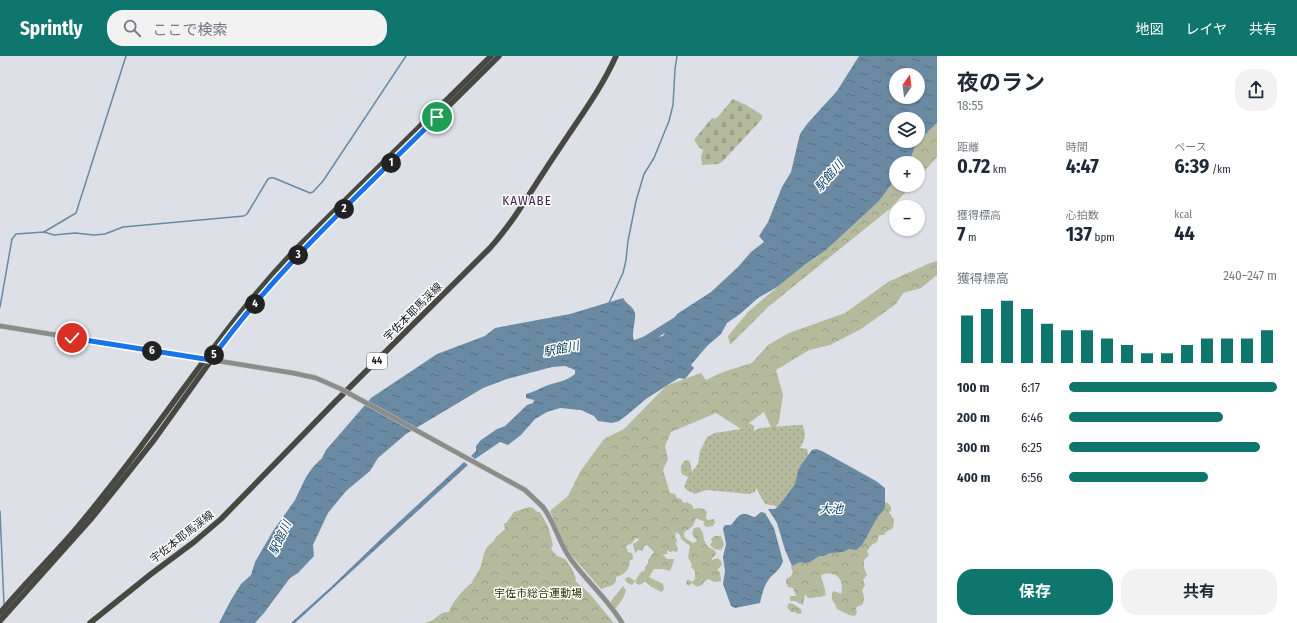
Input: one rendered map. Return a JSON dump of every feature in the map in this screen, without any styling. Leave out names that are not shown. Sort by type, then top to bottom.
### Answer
[{"type":"main road","points":[[1,618],[7,614],[91,518],[127,474],[154,440],[238,315],[289,256],[491,56]]},
{"type":"main road","points":[[1,618],[102,496],[208,360],[286,268],[499,56]]},
{"type":"main road","name":"宇佐本耶馬渓線","points":[[90,623],[194,542],[221,519],[329,408],[490,248],[505,231],[602,84],[616,56]]},
{"type":"street","points":[[0,326],[302,375],[322,380],[341,389],[525,490],[544,507],[566,553],[607,602],[622,623]]},
{"type":"green space","points":[[733,99],[762,115],[762,119],[722,162],[718,164],[702,165],[701,157],[703,150],[694,140],[712,118],[716,119]]},
{"type":"green space","points":[[937,123],[937,157],[925,170],[925,156],[912,156],[915,148],[925,148],[925,134]]},
{"type":"green space","points":[[889,187],[889,192],[906,192],[898,200],[889,200],[889,209],[768,307],[730,345],[728,336],[748,312],[789,277],[826,250],[879,201]]},
{"type":"green space","points":[[937,261],[937,275],[921,288],[903,293],[896,304],[861,329],[830,345],[809,350],[776,370],[783,395],[779,422],[773,431],[764,412],[741,429],[716,413],[671,432],[665,446],[668,459],[663,470],[670,493],[675,494],[677,498],[681,499],[684,503],[687,502],[693,506],[693,509],[704,509],[707,512],[707,520],[714,519],[715,522],[713,526],[706,527],[703,523],[705,522],[696,518],[693,526],[685,531],[685,538],[693,543],[697,541],[692,534],[694,528],[699,527],[708,547],[716,553],[712,560],[718,558],[721,561],[722,565],[717,570],[720,572],[721,581],[714,582],[709,579],[697,587],[692,583],[689,586],[686,584],[687,580],[692,582],[695,579],[695,571],[691,567],[692,565],[688,557],[690,546],[681,539],[680,535],[676,532],[675,537],[677,539],[677,552],[670,552],[667,550],[667,554],[663,555],[667,559],[674,559],[670,571],[654,569],[649,577],[663,584],[663,591],[661,592],[650,586],[645,581],[640,585],[635,581],[640,573],[645,570],[648,560],[654,552],[647,545],[644,546],[643,551],[638,550],[636,553],[633,544],[639,540],[638,538],[626,546],[628,552],[632,553],[633,558],[630,560],[628,569],[625,573],[616,577],[616,581],[613,585],[601,589],[573,557],[563,543],[550,511],[568,496],[580,472],[604,439],[624,429],[666,386],[701,373],[706,380],[723,372],[752,363],[768,345],[789,333],[845,313],[888,282]]},
{"type":"green space","points":[[749,423],[754,426],[754,431],[760,428],[798,425],[802,425],[804,428],[805,437],[800,448],[807,449],[809,460],[781,507],[765,504],[756,488],[755,492],[749,494],[706,490],[695,494],[688,491],[684,487],[688,477],[682,474],[681,470],[684,461],[688,460],[690,462],[692,472],[698,464],[700,451],[707,437],[715,433],[741,429]]},
{"type":"green space","points":[[886,502],[891,507],[891,511],[889,512],[894,520],[893,528],[884,535],[879,535],[877,542],[871,546],[867,552],[869,555],[864,560],[864,568],[867,575],[863,580],[865,585],[862,590],[864,601],[862,605],[856,608],[857,612],[855,616],[849,615],[837,609],[832,600],[832,593],[834,591],[841,594],[842,584],[838,577],[831,574],[821,575],[826,595],[808,598],[805,594],[803,605],[795,601],[790,601],[790,596],[796,596],[793,588],[788,587],[786,579],[793,573],[791,567],[795,561]]},
{"type":"green space","name":"宇佐市総合運動場","points":[[529,507],[533,508],[537,512],[540,512],[548,526],[553,545],[551,549],[557,556],[565,559],[573,571],[575,581],[589,593],[614,623],[425,623],[432,621],[442,613],[449,612],[459,596],[472,583],[480,567],[484,552],[495,538],[505,529],[504,524],[514,512]]},
{"type":"green space","points":[[715,536],[721,536],[724,544],[721,550],[714,549],[710,545],[712,542],[711,539]]},
{"type":"green space","points":[[629,577],[635,581],[632,585],[625,580]]},
{"type":"green space","points":[[623,586],[626,590],[621,602],[616,608],[613,607],[611,601]]},
{"type":"green space","points":[[789,603],[801,609],[802,613],[798,614],[791,612],[787,607]]},
{"type":"water","points":[[859,56],[937,56],[937,123],[925,134],[925,112],[889,112],[889,148],[915,148],[912,156],[889,156],[889,187],[879,201],[826,250],[777,287],[758,298],[727,323],[721,334],[707,346],[691,365],[694,368],[685,379],[679,378],[646,399],[619,421],[612,423],[598,421],[594,416],[581,410],[560,408],[547,412],[535,419],[521,435],[508,445],[500,442],[475,459],[471,456],[476,451],[476,446],[481,440],[497,429],[505,426],[527,405],[533,403],[534,400],[526,398],[526,394],[569,378],[575,374],[575,370],[565,366],[552,367],[507,379],[483,388],[406,434],[378,458],[370,471],[346,491],[328,513],[313,545],[314,556],[298,573],[290,578],[255,623],[219,623],[241,584],[251,575],[255,562],[273,531],[295,500],[306,477],[322,458],[326,450],[371,398],[437,354],[485,336],[495,328],[570,314],[623,298],[635,313],[633,334],[636,342],[641,344],[649,343],[653,338],[663,336],[677,314],[711,292],[738,267],[751,252],[764,242],[759,236],[768,222],[782,187],[791,172],[800,134],[807,124],[837,91]]},
{"type":"water","name":"大池","points":[[816,449],[876,481],[885,488],[885,507],[878,516],[862,545],[856,550],[849,549],[843,552],[830,553],[824,556],[819,556],[810,562],[800,562],[792,566],[785,550],[777,523],[768,509],[775,509],[782,502],[795,484],[801,465],[812,450]]},
{"type":"water","points":[[464,462],[468,465],[295,623],[291,623],[331,587]]},
{"type":"water","points":[[761,512],[765,513],[774,528],[783,561],[779,569],[767,582],[763,590],[760,603],[735,608],[731,606],[723,584],[725,571],[723,557],[726,544],[723,528],[725,525],[731,525],[740,515],[746,514],[755,517]]},
{"type":"waterway","points":[[44,232],[76,213],[126,56]]},
{"type":"waterway","points":[[0,307],[12,239],[16,234],[44,232],[54,235],[75,233],[94,235],[105,234],[123,227],[244,216],[247,214],[270,178],[274,178],[310,193],[313,192],[323,181],[406,56]]},
{"type":"waterway","points":[[608,305],[623,273],[636,201],[644,174],[654,158],[669,121],[673,105],[677,56]]},
{"type":"waterway","name":"駅館川","points":[[630,346],[646,340],[681,318]]},
{"type":"waterway","points":[[0,511],[4,605]]},
{"type":"district","name":"KAWABE","points":[[527,200]]},
{"type":"route","points":[[72,338],[211,360],[263,294],[286,268],[437,117]]}]
